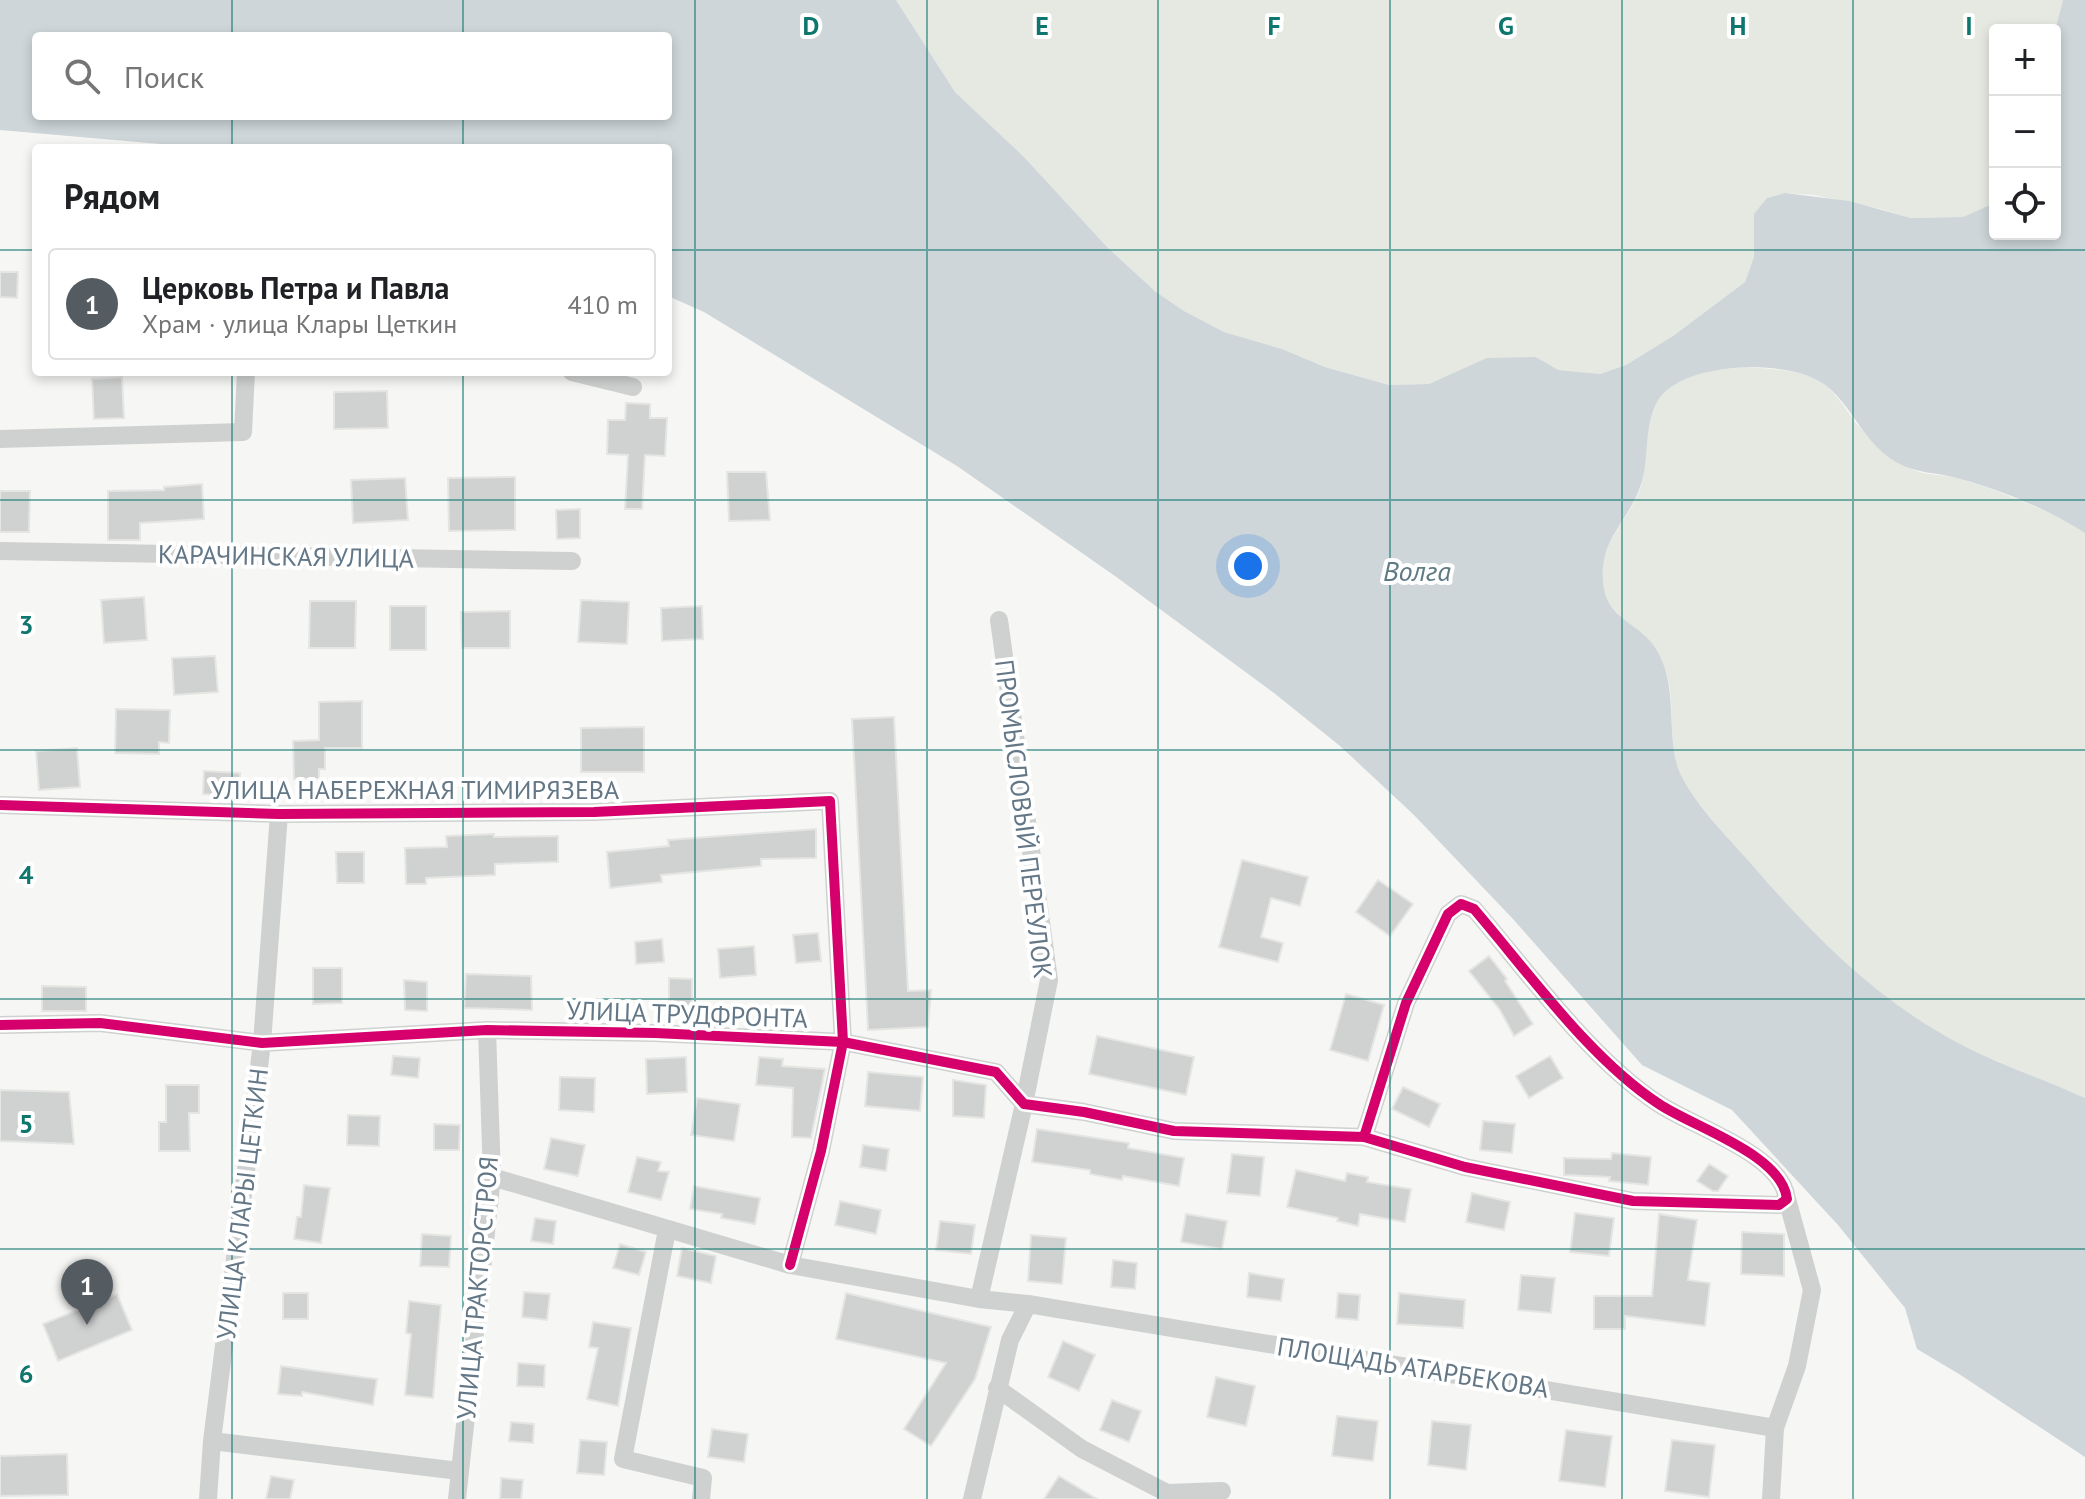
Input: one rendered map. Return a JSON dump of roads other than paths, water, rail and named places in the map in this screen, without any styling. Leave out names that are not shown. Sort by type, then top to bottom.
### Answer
[{"type":"street","points":[[0,439],[243,432],[246,376]]},
{"type":"street","points":[[588,376],[633,387]]},
{"type":"street","name":"КАРАЧИНСКАЯ УЛИЦА","points":[[0,551],[572,561]]},
{"type":"street","name":"ПРОМЫСЛОВЫЙ ПЕРЕУЛОК","points":[[979,1299],[1049,980],[999,620]]},
{"type":"street","name":"УЛИЦА НАБЕРЕЖНАЯ ТИМИРЯЗЕВА","points":[[0,805],[279,814],[594,812],[830,801],[843,1042]]},
{"type":"street","name":"УЛИЦА КЛАРЫ ЦЕТКИН","points":[[208,1499],[212,1441],[262,1043],[279,814]]},
{"type":"street","points":[[1364,1137],[1406,1003],[1448,914],[1461,904],[1474,909],[1587,1041],[1610,1063],[1659,1104],[1757,1156],[1786,1188],[1783,1202],[1812,1290],[1797,1366],[1775,1428],[1771,1499]]},
{"type":"street","name":"УЛИЦА ТРУДФРОНТА","points":[[0,1025],[100,1023],[262,1043],[487,1030],[655,1033],[843,1042],[996,1072],[1024,1104]]},
{"type":"street","name":"УЛИЦА ТРАКТОРСТРОЯ","points":[[457,1499],[492,1177],[487,1030]]},
{"type":"street","points":[[790,1265],[821,1151],[843,1042]]},
{"type":"street","points":[[1024,1104],[1084,1112],[1174,1131],[1364,1137],[1465,1167],[1633,1201],[1783,1202]]},
{"type":"street","name":"ПЛОЩАДЬ АТАРБЕКОВА","points":[[492,1177],[790,1265],[979,1299],[1028,1304],[1775,1428]]},
{"type":"street","points":[[667,1230],[623,1459],[703,1478],[701,1499]]},
{"type":"street","points":[[972,1499],[1010,1340],[1028,1304]]},
{"type":"street","points":[[997,1388],[1082,1449],[1166,1496],[1222,1491]]},
{"type":"street","points":[[212,1441],[459,1471]]},
{"type":"water","name":"Волга","points":[[0,0],[896,0],[955,92],[1024,157],[1108,248],[1156,292],[1224,332],[1282,349],[1325,367],[1389,385],[1429,384],[1487,358],[1536,357],[1558,370],[1600,374],[1626,365],[1673,336],[1745,282],[1754,257],[1754,214],[1767,198],[1785,193],[1849,201],[1911,218],[1963,217],[1989,206],[1989,240],[2061,240],[2061,24],[2057,24],[2063,0],[2085,0],[2085,533],[2004,493],[1969,481],[1904,466],[1876,446],[1837,396],[1813,378],[1775,369],[1727,369],[1682,381],[1666,391],[1655,406],[1642,480],[1609,543],[1603,581],[1610,605],[1651,642],[1665,668],[1671,700],[1674,749],[1677,764],[1689,789],[1800,918],[1875,988],[1930,1027],[1975,1052],[2085,1098],[2085,1457],[1917,1349],[1905,1308],[1838,1225],[1732,1110],[1642,1065],[1513,919],[1414,815],[1340,746],[1274,693],[1115,576],[957,466],[704,312],[672,298],[672,144],[160,144],[0,130]]},
{"type":"place","name":"Церковь Петра и Павла","points":[[87,1325]]}]
